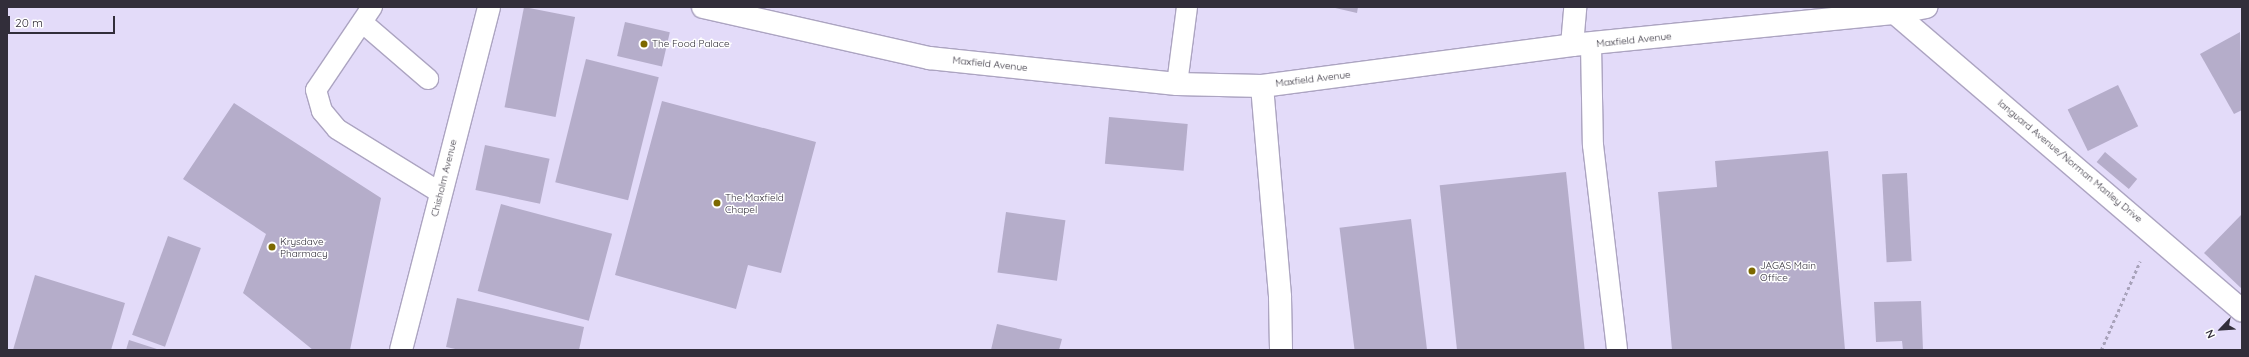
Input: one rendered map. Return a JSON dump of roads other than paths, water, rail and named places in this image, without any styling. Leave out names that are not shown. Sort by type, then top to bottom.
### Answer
[{"type":"main road","name":"Chisholm Avenue","points":[[401,350],[439,192],[489,7]]},
{"type":"main road","name":"Maxfield Avenue","points":[[703,7],[929,58],[1177,84],[1262,86],[1582,45],[1870,11],[1895,13],[1926,7]]},
{"type":"main road","points":[[1575,7],[1582,45]]},
{"type":"main road","name":"languard Avenue/Norman Manley Drive","points":[[1895,13],[2153,231],[2242,310]]},
{"type":"main road","points":[[1262,86],[1280,297],[1281,350]]},
{"type":"lane","points":[[1177,84],[1187,7]]},
{"type":"lane","points":[[428,79],[367,15],[316,90],[322,110],[337,129],[439,192]]},
{"type":"lane","points":[[1582,45],[1617,350]]},
{"type":"place","name":"The Food Palace","points":[[644,44]]},
{"type":"place","name":"The Maxfield Chapel","points":[[717,203]]},
{"type":"place","name":"Krysdave Pharmacy","points":[[272,247]]},
{"type":"place","name":"JAGAS Main Office","points":[[1752,271]]}]
